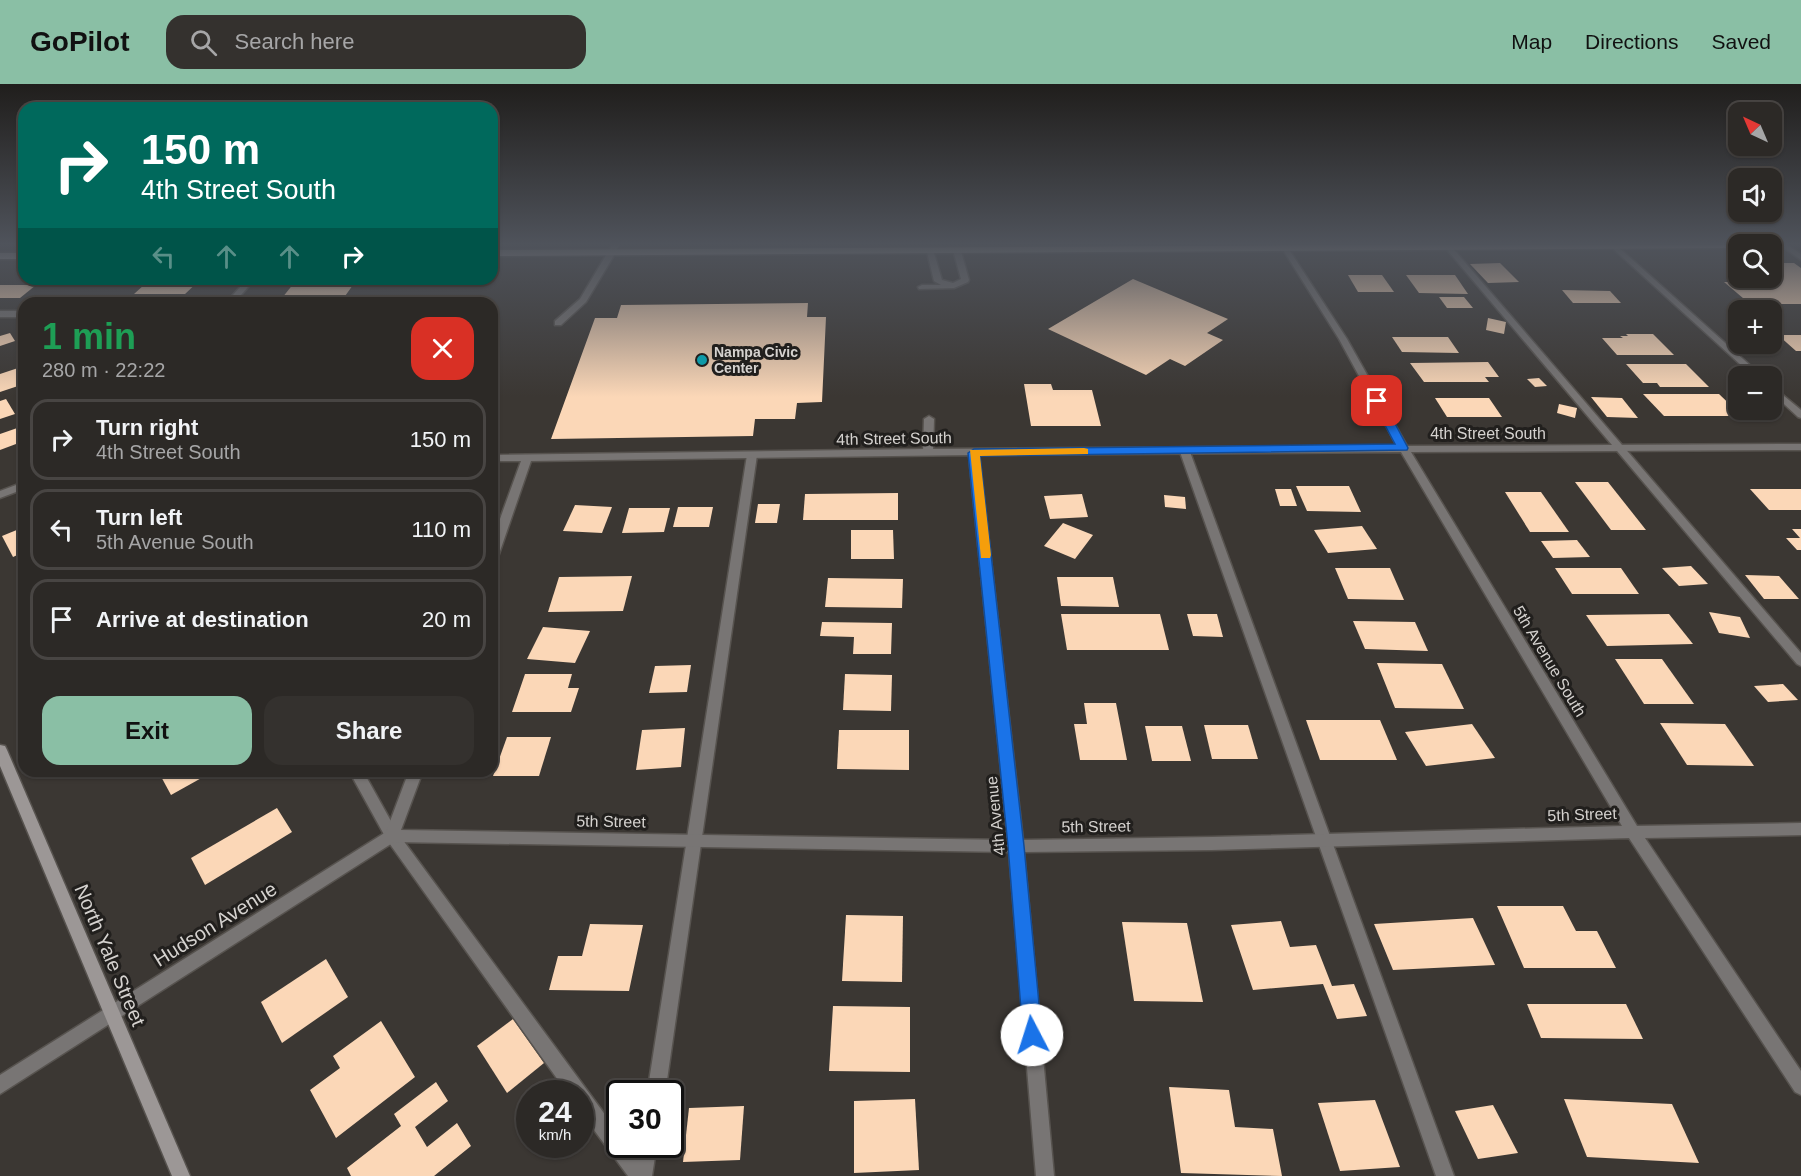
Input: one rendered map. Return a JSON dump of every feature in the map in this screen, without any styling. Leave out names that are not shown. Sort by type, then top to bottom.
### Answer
[{"type":"main road","name":"North Yale Street","points":[[0,750],[181,1176]]},
{"type":"street","points":[[558,323],[585,296]]},
{"type":"street","name":"5th Avenue South","points":[[1316,296],[1343,339],[1403,448],[1632,830],[1801,1086]]},
{"type":"street","points":[[1490,296],[1801,661]]},
{"type":"street","points":[[1669,296],[1747,366]]},
{"type":"street","points":[[0,314],[18,314]]},
{"type":"street","points":[[1782,398],[1801,416]]},
{"type":"street","points":[[928,452],[929,419]]},
{"type":"street","name":"4th Street South","points":[[498,458],[928,452],[1801,447]]},
{"type":"street","points":[[1185,452],[1445,1176]]},
{"type":"street","name":"4th Avenue","points":[[974,453],[1016,846],[1045,1176]]},
{"type":"street","points":[[658,1080],[752,455]]},
{"type":"street","points":[[498,540],[527,458]]},
{"type":"street","points":[[0,495],[18,488]]},
{"type":"street","points":[[359,777],[392,836],[569,1080]]},
{"type":"street","points":[[392,836],[414,777]]},
{"type":"street","name":"5th Street","points":[[392,836],[1016,846],[1326,840],[1632,830],[1801,829]]},
{"type":"street","name":"Hudson Avenue","points":[[0,1085],[392,836]]},
{"type":"street","points":[[594,1114],[641,1176]]},
{"type":"street","points":[[641,1176],[645,1158]]},
{"type":"building","points":[[0,296],[23,296],[18,298],[0,298]]},
{"type":"building","points":[[76,296],[137,296],[136,297]]},
{"type":"building","points":[[284,296],[345,296],[344,297]]},
{"type":"building","points":[[1104,296],[1173,296],[1228,319],[1207,333],[1223,340],[1185,366],[1170,359],[1146,375],[1048,329]]},
{"type":"building","points":[[1567,296],[1615,296],[1621,303],[1573,303]]},
{"type":"building","points":[[1740,296],[1801,296],[1801,304],[1782,304],[1782,300],[1745,300]]},
{"type":"building","points":[[1439,297],[1464,297],[1473,308],[1447,308]]},
{"type":"building","name":"Nampa Civic Center","points":[[808,303],[807,317],[826,317],[822,402],[797,403],[795,419],[755,419],[753,436],[551,439],[595,318],[617,318],[621,305]]},
{"type":"building","points":[[1488,318],[1506,322],[1504,334],[1486,330]]},
{"type":"building","points":[[10,333],[15,341],[0,346],[0,336]]},
{"type":"building","points":[[1626,334],[1653,334],[1674,355],[1617,355],[1602,338],[1623,338],[1620,336],[1628,336]]},
{"type":"building","points":[[1782,335],[1801,335],[1801,351],[1796,351],[1782,339]]},
{"type":"building","points":[[1392,337],[1448,337],[1459,353],[1402,352]]},
{"type":"building","points":[[1488,362],[1499,377],[1485,377],[1489,382],[1424,382],[1410,363]]},
{"type":"building","points":[[1626,364],[1686,364],[1709,387],[1660,387],[1657,383],[1643,383]]},
{"type":"building","points":[[18,368],[18,386],[0,392],[0,374]]},
{"type":"building","points":[[1539,378],[1547,386],[1535,387],[1527,379]]},
{"type":"building","points":[[1024,384],[1051,384],[1053,390],[1092,390],[1101,426],[1031,426]]},
{"type":"building","points":[[1643,394],[1719,394],[1728,403],[1728,416],[1664,416]]},
{"type":"building","points":[[1591,397],[1622,398],[1638,418],[1607,417]]},
{"type":"building","points":[[1435,398],[1489,398],[1502,417],[1447,417]]},
{"type":"building","points":[[6,399],[15,414],[0,419],[0,401]]},
{"type":"building","points":[[1559,404],[1577,408],[1575,418],[1557,413]]},
{"type":"building","points":[[18,428],[18,443],[0,450],[0,434]]},
{"type":"building","points":[[1575,482],[1608,482],[1646,530],[1611,530]]},
{"type":"building","points":[[1296,486],[1349,486],[1361,512],[1307,511]]},
{"type":"building","points":[[1275,489],[1291,489],[1297,506],[1280,506]]},
{"type":"building","points":[[1750,489],[1801,489],[1801,510],[1769,510]]},
{"type":"building","points":[[1505,492],[1541,492],[1569,532],[1530,532]]},
{"type":"building","points":[[898,493],[898,520],[803,520],[805,494]]},
{"type":"building","points":[[1082,494],[1088,517],[1050,519],[1044,496]]},
{"type":"building","points":[[1164,495],[1185,497],[1186,509],[1165,507]]},
{"type":"building","points":[[758,504],[780,504],[777,523],[755,523]]},
{"type":"building","points":[[575,505],[612,507],[602,533],[563,531]]},
{"type":"building","points":[[678,507],[713,507],[709,527],[673,527]]},
{"type":"building","points":[[629,508],[670,508],[664,532],[622,533]]},
{"type":"building","points":[[1063,523],[1093,535],[1075,559],[1044,546]]},
{"type":"building","points":[[1362,526],[1377,549],[1328,553],[1314,530]]},
{"type":"building","points":[[18,529],[18,555],[13,557],[2,536]]},
{"type":"building","points":[[1792,529],[1801,529],[1801,550],[1797,550],[1786,538],[1800,538]]},
{"type":"building","points":[[851,530],[893,530],[894,559],[851,559]]},
{"type":"building","points":[[1577,540],[1590,557],[1553,558],[1541,541]]},
{"type":"building","points":[[1691,566],[1708,584],[1679,586],[1662,568]]},
{"type":"building","points":[[1335,568],[1390,568],[1404,600],[1348,599]]},
{"type":"building","points":[[1555,568],[1621,568],[1639,594],[1572,594]]},
{"type":"building","points":[[1745,575],[1779,576],[1799,599],[1764,599]]},
{"type":"building","points":[[632,576],[623,611],[548,612],[559,577]]},
{"type":"building","points":[[1057,577],[1113,577],[1119,607],[1061,606]]},
{"type":"building","points":[[828,578],[903,579],[902,608],[825,607]]},
{"type":"building","points":[[1709,612],[1740,617],[1750,638],[1719,633]]},
{"type":"building","points":[[1061,614],[1160,614],[1169,650],[1067,650]]},
{"type":"building","points":[[1187,614],[1217,614],[1223,637],[1193,636]]},
{"type":"building","points":[[1669,614],[1693,644],[1607,646],[1586,615]]},
{"type":"building","points":[[1353,621],[1415,622],[1428,651],[1365,649]]},
{"type":"building","points":[[822,622],[892,623],[891,654],[853,654],[854,637],[820,636]]},
{"type":"building","points":[[543,627],[590,631],[575,663],[527,659]]},
{"type":"building","points":[[1615,659],[1662,659],[1694,704],[1644,704]]},
{"type":"building","points":[[1377,663],[1442,664],[1464,709],[1395,708]]},
{"type":"building","points":[[691,665],[687,692],[649,693],[655,666]]},
{"type":"building","points":[[525,674],[572,674],[568,688],[579,688],[571,712],[512,712]]},
{"type":"building","points":[[845,674],[892,675],[891,711],[843,710]]},
{"type":"building","points":[[1783,684],[1798,700],[1768,702],[1754,686]]},
{"type":"building","points":[[1084,703],[1116,703],[1127,760],[1080,760],[1074,724],[1087,724]]},
{"type":"building","points":[[1306,720],[1380,720],[1397,760],[1320,760]]},
{"type":"building","points":[[1660,723],[1725,724],[1754,766],[1687,765]]},
{"type":"building","points":[[1472,724],[1495,758],[1426,766],[1405,732]]},
{"type":"building","points":[[1204,725],[1248,725],[1258,759],[1212,759]]},
{"type":"building","points":[[1145,726],[1182,726],[1191,761],[1152,761]]},
{"type":"building","points":[[685,728],[681,767],[636,770],[642,730]]},
{"type":"building","points":[[839,730],[909,730],[909,770],[837,769]]},
{"type":"building","points":[[507,737],[551,737],[539,776],[498,776],[498,762]]},
{"type":"building","points":[[161,777],[203,777],[171,795]]},
{"type":"building","points":[[277,808],[292,832],[205,885],[191,858]]},
{"type":"building","points":[[1497,906],[1563,906],[1576,931],[1597,931],[1616,968],[1524,968]]},
{"type":"building","points":[[846,915],[903,916],[902,982],[842,981]]},
{"type":"building","points":[[1473,918],[1495,965],[1393,970],[1374,924]]},
{"type":"building","points":[[1281,921],[1290,947],[1316,945],[1332,986],[1354,984],[1367,1016],[1337,1019],[1323,984],[1253,990],[1231,925]]},
{"type":"building","points":[[1122,922],[1187,923],[1203,1002],[1134,1001]]},
{"type":"building","points":[[590,924],[643,925],[629,991],[549,990],[558,956],[582,956]]},
{"type":"building","points":[[326,959],[348,997],[282,1043],[261,1002]]},
{"type":"building","points":[[1527,1004],[1626,1004],[1643,1039],[1541,1038]]},
{"type":"building","points":[[833,1006],[910,1007],[910,1072],[829,1071]]},
{"type":"building","points":[[513,1019],[544,1063],[523,1080],[516,1080],[516,1086],[507,1093],[477,1046]]},
{"type":"building","points":[[381,1021],[415,1077],[336,1138],[310,1090],[340,1068],[333,1056]]},
{"type":"building","points":[[436,1082],[448,1101],[415,1127],[427,1147],[457,1123],[471,1146],[434,1176],[351,1176],[347,1168],[401,1126],[394,1114]]},
{"type":"building","points":[[1169,1087],[1229,1090],[1235,1127],[1273,1129],[1282,1176],[1181,1173]]},
{"type":"building","points":[[915,1099],[919,1170],[854,1173],[854,1101]]},
{"type":"building","points":[[1564,1099],[1672,1104],[1699,1163],[1587,1157]]},
{"type":"building","points":[[1375,1100],[1400,1167],[1340,1171],[1318,1103]]},
{"type":"building","points":[[1493,1105],[1518,1153],[1478,1159],[1455,1111]]},
{"type":"building","points":[[744,1106],[740,1160],[683,1162],[689,1108]]},
{"type":"slow traffic","points":[[985,555],[974,453],[1084,452]]},
{"type":"place","name":"Nampa Civic Center","points":[[702,360]]},
{"type":"route","points":[[1032,1035],[1016,846],[974,453],[1403,448],[1377,401]]}]
